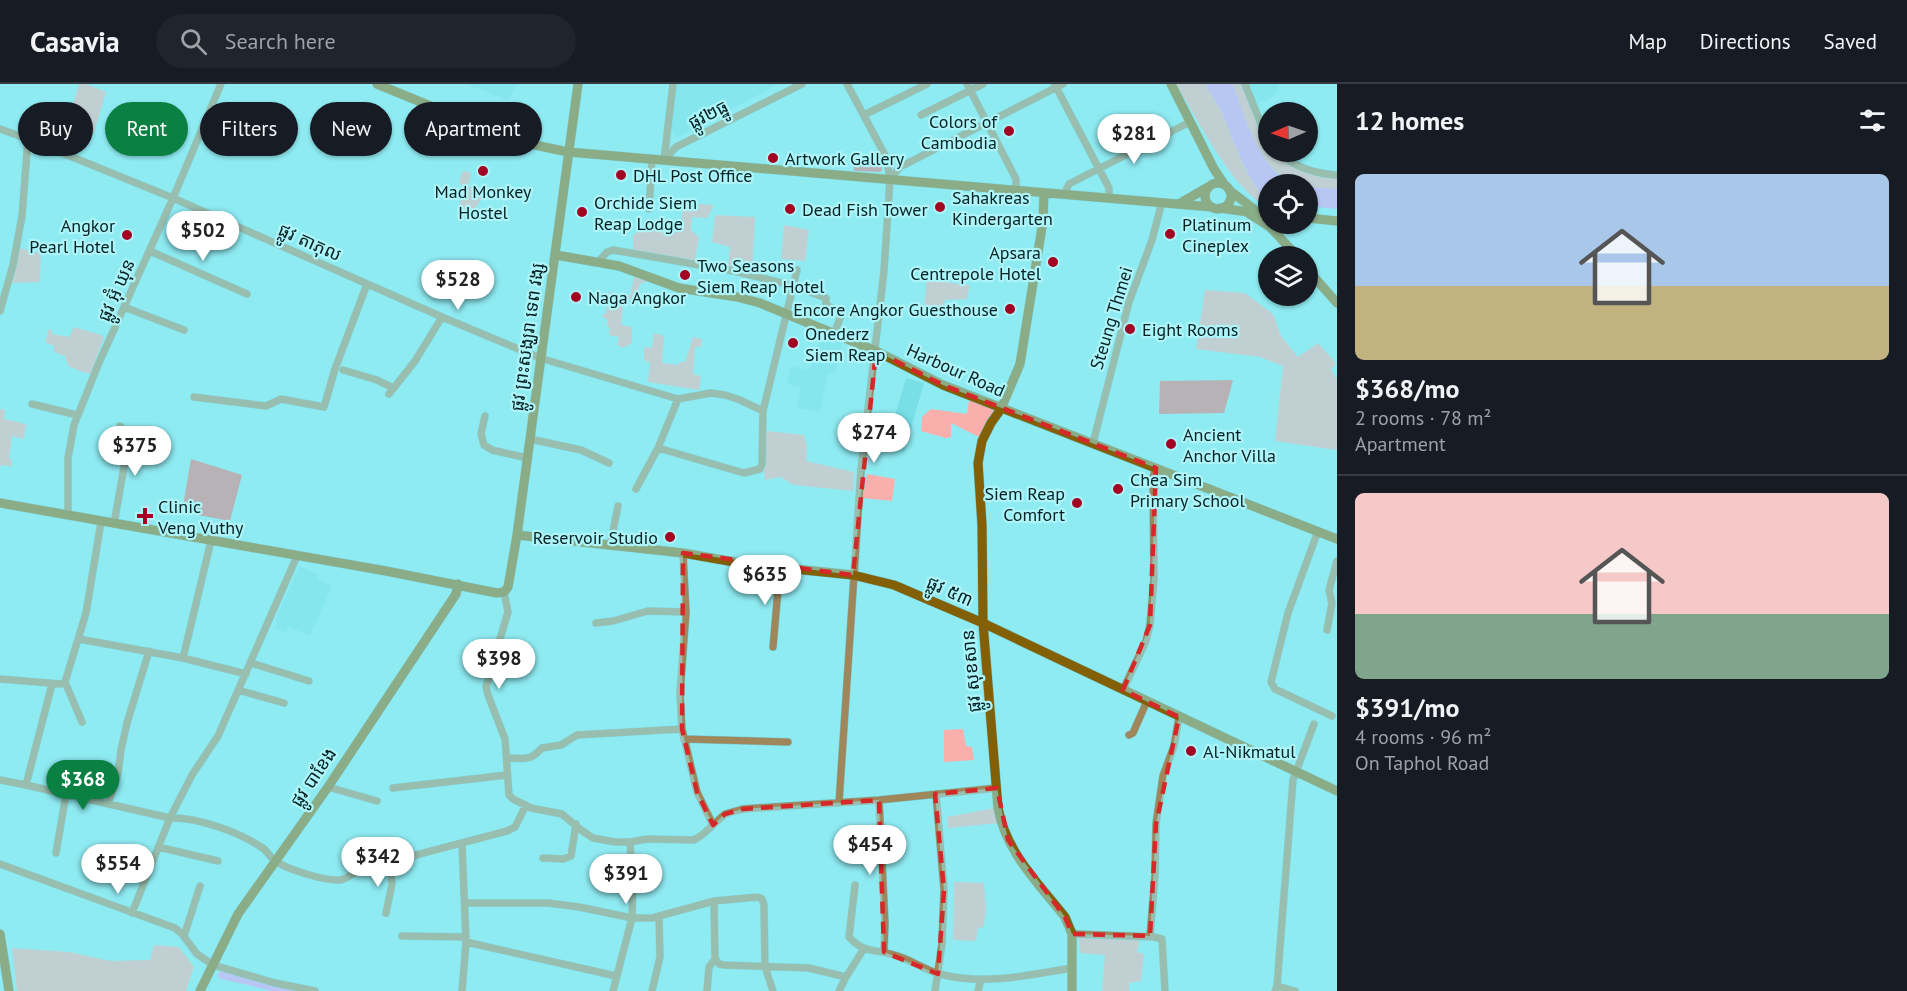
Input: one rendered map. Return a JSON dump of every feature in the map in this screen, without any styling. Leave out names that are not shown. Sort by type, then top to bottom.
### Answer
[{"type":"street","name":"ផ្លូវ អ៊ុំ ឃុន","points":[[68,515],[69,445],[77,415],[221,84]]},
{"type":"street","points":[[377,84],[516,141],[568,152],[1161,202],[1258,214]]},
{"type":"street","name":"ផ្លូវ ព្រះសង្ឃរា ទេព វង្ស","points":[[504,592],[508,587],[517,535],[578,84]]},
{"type":"street","points":[[664,160],[673,84]]},
{"type":"street","name":"ផ្លូវ២ធ្នូ","points":[[664,160],[676,147],[802,84]]},
{"type":"street","points":[[839,803],[852,575],[861,469],[884,270],[890,179],[886,157],[847,84]]},
{"type":"street","points":[[864,115],[927,84]]},
{"type":"street","points":[[921,115],[968,87],[983,84]]},
{"type":"street","points":[[1171,84],[1214,169],[1227,187],[1229,202],[1216,208]]},
{"type":"street","points":[[1245,84],[1258,116]]},
{"type":"street","points":[[890,179],[900,166],[1058,85],[1109,188],[1109,198]]},
{"type":"street","points":[[968,87],[1016,179],[1016,190]]},
{"type":"street","points":[[1064,194],[1069,184],[1190,122]]},
{"type":"street","name":"ផ្លូវ តាភុល","points":[[0,129],[18,135]]},
{"type":"street","points":[[666,137],[670,144],[676,147]]},
{"type":"street","points":[[0,311],[13,265],[22,216],[27,156]]},
{"type":"street","name":"ផ្លូវ តាភុល","points":[[70,156],[173,198],[442,318],[540,358],[678,399]]},
{"type":"street","points":[[649,209],[652,159]]},
{"type":"street","points":[[1294,162],[1301,167],[1337,175]]},
{"type":"street","points":[[1214,169],[1205,196],[1206,200],[1216,208]]},
{"type":"street","points":[[1179,204],[1217,183],[1227,187],[1258,210]]},
{"type":"street","name":"ផ្លូវ សុខសាន","points":[[1044,193],[1041,231],[1020,364],[1002,409],[991,423],[982,441],[978,463],[982,525],[983,623],[1000,818],[1008,840],[1022,862],[1065,917],[1072,934],[1071,991]]},
{"type":"street","name":"Steung Thmei","points":[[1093,443],[1129,302],[1152,240],[1161,202]]},
{"type":"street","points":[[1248,213],[1258,219]]},
{"type":"street","points":[[1318,220],[1337,221]]},
{"type":"street","points":[[1279,234],[1289,246]]},
{"type":"street","points":[[598,262],[607,252],[613,250],[734,271],[794,286],[826,298],[826,305],[842,313],[834,334]]},
{"type":"street","points":[[150,251],[247,294]]},
{"type":"street","name":"Harbour Road","points":[[556,255],[627,269],[679,288],[750,300],[876,351],[928,379],[1337,538]]},
{"type":"street","points":[[658,448],[744,473],[757,471],[762,464],[763,411],[797,270]]},
{"type":"street","points":[[1318,281],[1337,303]]},
{"type":"street","points":[[194,397],[263,406],[281,399],[325,406],[335,369],[367,284]]},
{"type":"street","points":[[124,307],[184,330]]},
{"type":"street","points":[[343,370],[391,391],[415,361],[442,318]]},
{"type":"street","points":[[636,489],[658,448],[678,399],[711,393],[741,400],[763,411]]},
{"type":"street","points":[[32,404],[77,415]]},
{"type":"street","points":[[485,416],[481,434],[484,445],[492,450],[527,458]]},
{"type":"street","points":[[114,524],[125,461],[125,455],[118,443],[120,426]]},
{"type":"street","points":[[530,439],[581,450],[609,463]]},
{"type":"street","points":[[1123,690],[1146,641],[1150,625],[1154,579],[1153,477],[1156,468]]},
{"type":"street","points":[[0,503],[458,584],[497,593],[504,592],[508,612],[486,687],[504,734],[508,791],[512,798],[526,805],[562,814],[581,830],[600,841],[694,840],[725,814],[743,809],[879,800],[997,788]]},
{"type":"street","points":[[610,546],[618,506]]},
{"type":"street","points":[[82,722],[65,682],[86,613],[101,522]]},
{"type":"street","points":[[1318,531],[1288,613],[1271,679],[1275,689],[1332,716]]},
{"type":"street","name":"ផ្លូវ ៥៣","points":[[517,535],[683,553],[852,575],[894,585],[983,623],[1179,717],[1298,770],[1337,791]]},
{"type":"street","points":[[183,657],[211,542]]},
{"type":"street","points":[[683,553],[686,612],[680,694],[682,729],[697,792],[713,825]]},
{"type":"street","points":[[132,913],[170,818],[192,775],[218,736],[297,556]]},
{"type":"street","points":[[1328,630],[1331,611],[1329,590],[1337,561]]},
{"type":"street","points":[[772,647],[780,567]]},
{"type":"street","name":"ផ្លូវ បាខែង","points":[[200,991],[238,914],[328,787],[456,594],[458,584]]},
{"type":"street","points":[[596,623],[613,621],[648,611],[686,612]]},
{"type":"street","points":[[79,639],[183,657],[246,674]]},
{"type":"street","points":[[108,804],[118,773],[120,750],[127,723],[148,651]]},
{"type":"street","points":[[251,663],[309,681]]},
{"type":"street","points":[[0,679],[52,684],[65,682]]},
{"type":"street","points":[[26,784],[52,684]]},
{"type":"street","points":[[238,690],[284,703]]},
{"type":"street","points":[[1129,735],[1133,733],[1146,701]]},
{"type":"street","points":[[1150,936],[1156,824],[1163,776],[1174,746],[1179,717]]},
{"type":"street","points":[[1295,991],[1276,988],[1293,790],[1314,724]]},
{"type":"street","points":[[507,758],[533,757],[542,748],[561,745],[577,735],[682,729]]},
{"type":"street","points":[[684,739],[788,742]]},
{"type":"street","points":[[393,788],[507,775]]},
{"type":"street","points":[[0,780],[170,818],[192,819],[236,834],[261,846],[275,861],[320,878],[340,881],[359,870],[512,829],[526,805]]},
{"type":"street","points":[[328,787],[377,801]]},
{"type":"street","points":[[56,852],[66,794]]},
{"type":"street","points":[[935,991],[944,890],[936,794]]},
{"type":"street","points":[[879,800],[885,923],[884,952]]},
{"type":"street","points":[[543,858],[563,859],[571,856],[576,824]]},
{"type":"street","points":[[613,991],[632,918],[633,886],[630,842]]},
{"type":"street","points":[[462,843],[466,939],[462,991]]},
{"type":"street","points":[[158,847],[218,861]]},
{"type":"street","points":[[386,913],[392,884],[390,863]]},
{"type":"street","points":[[0,864],[175,928],[197,954],[213,965],[275,983],[315,991]]},
{"type":"street","points":[[855,885],[849,937],[864,950],[884,952],[904,958],[938,974],[981,979],[999,980],[1072,968]]},
{"type":"street","points":[[184,936],[201,886]]},
{"type":"street","points":[[465,903],[548,903],[632,918],[659,917],[714,901],[758,897],[762,899],[765,967],[773,991]]},
{"type":"street","points":[[714,901],[715,959],[719,964],[809,968],[846,977]]},
{"type":"street","points":[[652,991],[660,957],[659,917]]},
{"type":"street","points":[[0,934],[9,991]]},
{"type":"street","points":[[1072,934],[1160,938],[1164,942],[1165,991]]},
{"type":"street","points":[[402,936],[466,939],[616,976]]},
{"type":"street","points":[[839,991],[864,950]]},
{"type":"street","points":[[707,991],[709,967],[715,959]]},
{"type":"street","points":[[978,991],[981,979]]},
{"type":"highlighted area","points":[[876,351],[943,385],[1156,468],[1150,625],[1123,690],[1179,717],[1156,824],[1150,936],[1072,934],[1065,917],[1008,840],[997,788],[935,794],[944,890],[938,974],[884,952],[879,800],[743,809],[725,814],[713,825],[697,792],[682,729],[683,553],[853,575]]},
{"type":"shaded area","points":[[79,84],[86,84],[106,92],[94,133],[93,102],[74,102]]},
{"type":"shaded area","points":[[466,84],[516,84],[509,101]]},
{"type":"shaded area","points":[[676,84],[779,84],[676,138],[670,127]]},
{"type":"shaded area","points":[[1176,84],[1205,84],[1222,113],[1237,151],[1258,189],[1258,200],[1229,171]]},
{"type":"shaded area","points":[[1205,84],[1232,84],[1258,147],[1258,162],[1267,162],[1279,174],[1258,174],[1258,189],[1237,150],[1222,113]]},
{"type":"shaded area","points":[[1232,84],[1243,84],[1258,118],[1258,148]]},
{"type":"shaded area","points":[[1246,84],[1278,84],[1279,88],[1271,98],[1256,104]]},
{"type":"shaded area","points":[[878,156],[882,171],[854,171],[853,165],[867,157]]},
{"type":"shaded area","points":[[1267,162],[1291,162],[1311,174],[1280,174]]},
{"type":"shaded area","points":[[463,171],[471,173],[468,187],[480,188],[484,194],[473,213],[459,206],[464,190],[459,182]]},
{"type":"shaded area","points":[[1318,176],[1337,178],[1337,189],[1318,188]]},
{"type":"shaded area","points":[[1318,188],[1337,189],[1337,209],[1318,207]]},
{"type":"shaded area","points":[[683,203],[714,205],[707,218],[692,217],[691,230],[699,237],[695,261],[633,250],[633,236],[651,222],[666,219],[681,224]]},
{"type":"shaded area","points":[[715,215],[755,217],[752,272],[728,267],[730,247],[712,242]]},
{"type":"shaded area","points":[[784,225],[809,230],[805,261],[781,259]]},
{"type":"shaded area","points":[[19,248],[41,253],[40,282],[12,283]]},
{"type":"shaded area","points":[[631,273],[646,278],[645,283],[641,283],[638,289],[640,291],[638,301],[628,299],[623,303],[621,325],[632,327],[632,343],[623,348],[617,345],[619,337],[609,335],[608,319],[603,318],[602,315],[606,313],[610,292],[627,296],[631,294],[634,277]]},
{"type":"shaded area","points":[[927,277],[950,277],[949,283],[970,285],[967,299],[945,300],[943,312],[924,309]]},
{"type":"shaded area","points":[[1205,290],[1245,293],[1258,303],[1258,306],[1262,306],[1273,314],[1281,336],[1298,357],[1318,343],[1336,363],[1331,370],[1337,379],[1337,450],[1275,441],[1283,366],[1260,357],[1196,349]]},
{"type":"shaded area","points":[[74,327],[104,336],[91,373],[68,366],[65,356],[54,352],[54,346],[45,342],[49,329],[52,330],[52,334],[69,337]]},
{"type":"shaded area","points":[[654,333],[664,336],[662,363],[679,365],[680,362],[685,362],[693,337],[702,339],[701,347],[695,347],[693,374],[701,376],[699,390],[648,382],[650,363],[644,360],[644,347],[652,348]]},
{"type":"shaded area","points":[[822,334],[842,343],[835,375],[828,374],[820,412],[797,408],[801,387],[787,384],[791,366],[809,370]]},
{"type":"shaded area","points":[[906,378],[924,383],[904,452],[886,447]]},
{"type":"shaded area","points":[[1233,380],[1224,413],[1159,414],[1160,381]]},
{"type":"shaded area","points":[[969,401],[977,401],[995,410],[979,437],[951,423],[951,437],[946,438],[921,431],[922,417],[931,409],[967,414]]},
{"type":"shaded area","points":[[0,409],[5,410],[4,419],[26,424],[24,439],[12,436],[9,458],[12,467],[0,466]]},
{"type":"shaded area","points":[[767,431],[804,435],[807,447],[806,461],[854,472],[853,491],[794,485],[780,477],[765,480],[763,463]]},
{"type":"shaded area","points":[[191,459],[242,475],[230,521],[182,512]]},
{"type":"shaded area","points":[[867,474],[895,479],[892,501],[863,498]]},
{"type":"shaded area","points":[[299,566],[319,575],[317,579],[332,586],[310,636],[289,627],[286,633],[275,628],[277,622],[275,621]]},
{"type":"shaded area","points":[[963,729],[966,746],[972,747],[974,760],[944,762],[944,730]]},
{"type":"shaded area","points":[[995,808],[999,823],[948,828],[947,817]]},
{"type":"shaded area","points":[[954,882],[984,883],[986,908],[984,927],[978,928],[976,941],[953,940]]},
{"type":"shaded area","points":[[1078,934],[1140,939],[1137,952],[1144,954],[1141,981],[1129,983],[1129,991],[1102,991],[1105,955],[1080,953]]},
{"type":"shaded area","points":[[154,945],[179,947],[194,967],[186,991],[17,991],[12,948],[69,952],[111,961],[150,960]]},
{"type":"waterway","points":[[222,975],[290,991]]},
{"type":"place","name":"Colors of Cambodia","points":[[1009,131]]},
{"type":"place","name":"Artwork Gallery","points":[[773,158]]},
{"type":"place","name":"Mad Monkey Hostel","points":[[483,171]]},
{"type":"place","name":"DHL Post Office","points":[[621,175]]},
{"type":"place","name":"Sahakreas Kindergarten","points":[[940,207]]},
{"type":"place","name":"Dead Fish Tower","points":[[790,209]]},
{"type":"place","name":"Orchide Siem Reap Lodge","points":[[582,212]]},
{"type":"place","name":"Platinum Cineplex","points":[[1170,234]]},
{"type":"place","name":"Angkor Pearl Hotel","points":[[127,235]]},
{"type":"place","name":"Apsara Centrepole Hotel","points":[[1053,262]]},
{"type":"place","name":"Two Seasons Siem Reap Hotel","points":[[685,275]]},
{"type":"place","name":"Naga Angkor","points":[[576,297]]},
{"type":"place","name":"Encore Angkor Guesthouse","points":[[1010,309]]},
{"type":"place","name":"Eight Rooms","points":[[1130,329]]},
{"type":"place","name":"Onederz Siem Reap","points":[[793,343]]},
{"type":"place","name":"Ancient Anchor Villa","points":[[1171,444]]},
{"type":"place","name":"Chea Sim Primary School","points":[[1118,489]]},
{"type":"place","name":"Siem Reap Comfort","points":[[1077,503]]},
{"type":"place","name":"Clinic Veng Vuthy","points":[[145,516]]},
{"type":"place","name":"Reservoir Studio","points":[[670,537]]},
{"type":"place","name":"Al-Nikmatul","points":[[1191,751]]}]
